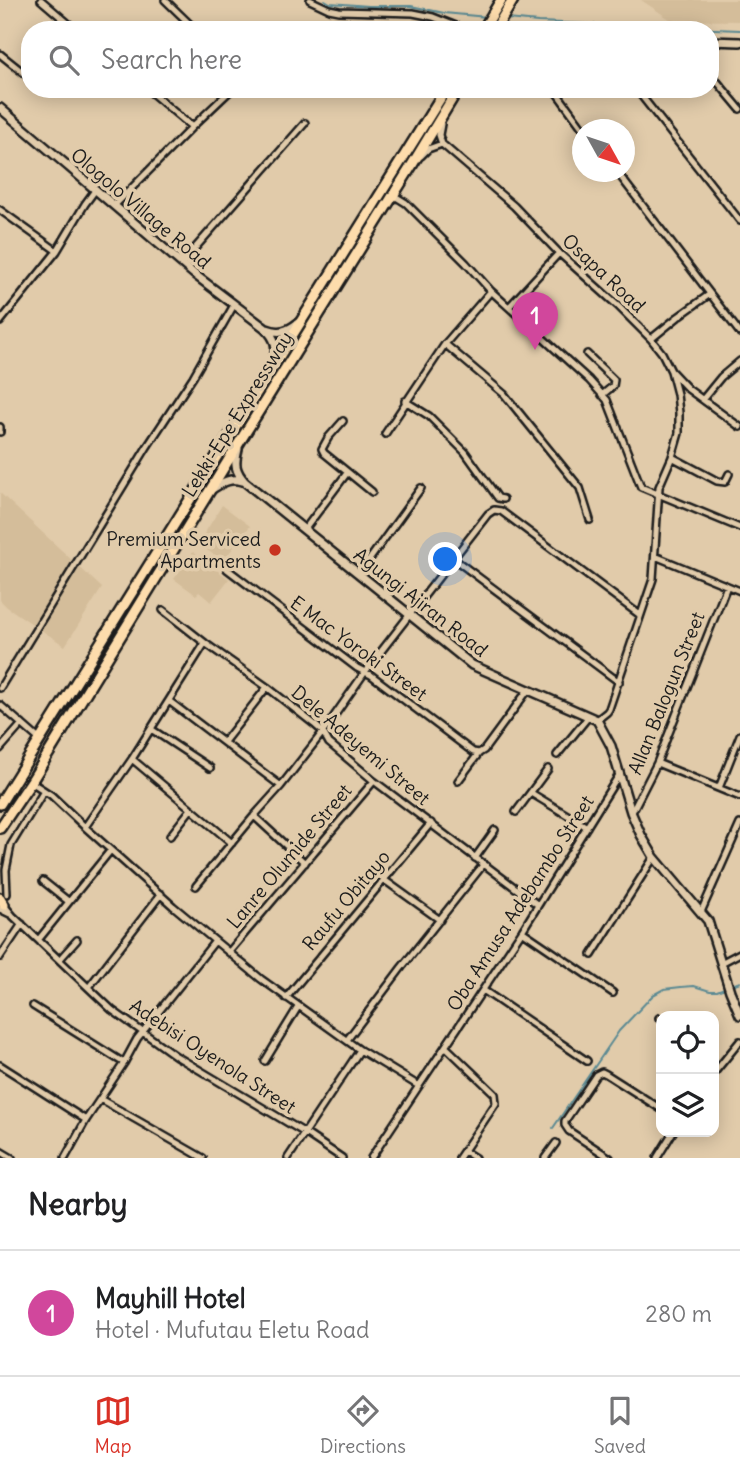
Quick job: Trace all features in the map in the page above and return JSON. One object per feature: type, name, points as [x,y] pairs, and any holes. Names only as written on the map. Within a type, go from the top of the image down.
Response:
[{"type":"highway","points":[[500,21],[513,0]]},
{"type":"highway","points":[[488,21],[499,4]]},
{"type":"highway","name":"Lekki-Epe Expressway","points":[[0,804],[440,98]]},
{"type":"highway","name":"Lekki-Epe Expressway","points":[[0,828],[31,782],[452,98]]},
{"type":"highway","points":[[0,810],[11,793],[13,782]]},
{"type":"street","points":[[41,0],[66,21]]},
{"type":"street","points":[[165,0],[187,21]]},
{"type":"street","points":[[310,0],[329,9],[418,14],[443,21]]},
{"type":"street","points":[[719,41],[740,42]]},
{"type":"street","points":[[0,54],[21,71]]},
{"type":"street","points":[[719,84],[740,109]]},
{"type":"street","points":[[158,98],[192,127]]},
{"type":"street","points":[[114,206],[223,98]]},
{"type":"street","points":[[561,98],[576,119]]},
{"type":"street","points":[[643,98],[740,221]]},
{"type":"street","name":"Ologolo Village Road","points":[[0,108],[182,264],[265,328]]},
{"type":"street","points":[[412,165],[428,149],[442,144],[439,127],[445,109]]},
{"type":"street","points":[[182,264],[305,123]]},
{"type":"street","name":"Osapa Road","points":[[442,144],[514,206],[559,253],[618,306],[651,339],[671,371],[688,388],[740,427]]},
{"type":"street","points":[[625,182],[740,333]]},
{"type":"street","points":[[0,322],[57,251],[96,189]]},
{"type":"street","points":[[393,195],[406,203],[491,292],[589,380],[602,395],[610,406],[641,487],[739,526]]},
{"type":"street","points":[[0,210],[57,251]]},
{"type":"street","points":[[509,307],[559,253]]},
{"type":"street","points":[[385,434],[444,344],[491,292]]},
{"type":"street","points":[[651,339],[710,295]]},
{"type":"street","points":[[0,688],[147,447],[193,377],[234,305]]},
{"type":"street","points":[[265,328],[276,332],[287,330],[308,312]]},
{"type":"street","points":[[265,328],[274,338],[276,349],[267,378]]},
{"type":"street","points":[[444,344],[504,394],[580,488],[590,520]]},
{"type":"street","points":[[587,354],[614,380],[613,386],[602,395]]},
{"type":"street","points":[[703,399],[721,377],[740,361]]},
{"type":"street","points":[[557,755],[593,718],[609,709],[653,579],[659,487],[672,457],[678,432],[677,394],[671,371]]},
{"type":"street","points":[[677,394],[688,388]]},
{"type":"street","points":[[405,401],[429,416],[465,452],[498,498],[503,499]]},
{"type":"street","points":[[343,421],[322,449],[372,492]]},
{"type":"street","points":[[242,438],[235,463],[238,475],[245,482]]},
{"type":"street","points":[[672,457],[717,481],[725,482],[729,474]]},
{"type":"street","points":[[305,530],[348,473]]},
{"type":"street","points":[[211,490],[230,480],[245,482]]},
{"type":"street","name":"Agungi Ajiran Road","points":[[245,482],[472,665],[593,718]]},
{"type":"street","points":[[359,574],[421,488]]},
{"type":"street","points":[[196,886],[281,786],[365,672],[488,514],[494,510],[501,511],[640,615]]},
{"type":"street","points":[[655,556],[740,591]]},
{"type":"street","points":[[454,559],[619,682]]},
{"type":"street","name":"E Mac Yoroki Street","points":[[227,569],[357,668],[476,752]]},
{"type":"street","name":"Allan Balogun Street","points":[[631,812],[657,763],[727,586]]},
{"type":"street","name":"Dele Adeyemi Street","points":[[163,610],[323,732],[329,743],[374,781],[538,905]]},
{"type":"street","points":[[85,827],[132,759],[205,643]]},
{"type":"street","points":[[224,742],[267,687]]},
{"type":"street","points":[[458,781],[476,752],[484,750],[528,690]]},
{"type":"street","points":[[169,701],[281,786]]},
{"type":"street","points":[[0,705],[40,740]]},
{"type":"street","points":[[593,718],[611,746],[631,812],[641,835],[654,857],[708,921],[728,987],[740,1015]]},
{"type":"street","points":[[0,749],[22,724]]},
{"type":"street","points":[[151,729],[210,768]]},
{"type":"street","points":[[719,788],[740,735]]},
{"type":"street","points":[[132,759],[232,843]]},
{"type":"street","points":[[657,763],[740,797]]},
{"type":"street","points":[[516,812],[548,769]]},
{"type":"street","name":"Oba Amusa Adebambo Street","points":[[371,1158],[522,930],[619,775]]},
{"type":"street","name":"Lanre Olumide Street","points":[[229,952],[374,781]]},
{"type":"street","points":[[31,782],[51,795],[215,941],[286,998],[360,1050],[419,1086]]},
{"type":"street","points":[[2,902],[11,845],[44,791]]},
{"type":"street","points":[[531,793],[587,827]]},
{"type":"street","points":[[170,836],[191,809]]},
{"type":"street","points":[[254,816],[305,863]]},
{"type":"street","name":"Raufu Obitayo","points":[[286,998],[431,823]]},
{"type":"street","points":[[701,912],[740,824]]},
{"type":"street","points":[[475,858],[495,830]]},
{"type":"street","points":[[39,939],[110,850]]},
{"type":"street","points":[[592,955],[654,857]]},
{"type":"street","points":[[347,1040],[483,864]]},
{"type":"street","points":[[383,879],[440,919]]},
{"type":"street","points":[[43,881],[68,901]]},
{"type":"street","points":[[89,987],[161,894]]},
{"type":"street","name":"Adebisi Oyenola Street","points":[[2,902],[13,916],[112,1010],[176,1056],[342,1158]]},
{"type":"street","points":[[0,957],[22,924]]},
{"type":"street","points":[[522,930],[614,993]]},
{"type":"street","points":[[60,959],[77,940]]},
{"type":"street","points":[[65,1158],[143,1032],[215,941]]},
{"type":"street","points":[[721,963],[740,953]]},
{"type":"street","points":[[483,990],[587,1061]]},
{"type":"street","points":[[33,1006],[124,1063]]},
{"type":"street","points":[[265,1061],[299,1007]]},
{"type":"street","points":[[719,1065],[740,1041]]},
{"type":"street","points":[[446,1047],[495,1094],[496,1103],[460,1158]]},
{"type":"street","points":[[288,1158],[360,1050]]},
{"type":"street","points":[[0,1065],[86,1121]]},
{"type":"street","points":[[610,1158],[569,1131],[565,1125],[565,1121],[596,1075],[602,1072],[606,1074],[656,1106]]},
{"type":"street","points":[[100,1099],[204,1158]]},
{"type":"street","points":[[657,1158],[670,1137]]},
{"type":"street","points":[[545,1158],[556,1143]]},
{"type":"street","points":[[0,1151],[12,1158]]},
{"type":"street","points":[[464,1151],[475,1158]]},
{"type":"shaded area","points":[[641,0],[740,0],[740,21],[671,20]]},
{"type":"shaded area","points":[[0,493],[102,588],[65,646],[0,600]]},
{"type":"shaded area","points":[[222,505],[250,526],[223,561],[198,544]]},
{"type":"shaded area","points":[[193,552],[229,579],[211,602],[199,592],[196,595],[174,579]]},
{"type":"waterway","points":[[325,0],[330,3],[369,6],[411,6],[444,13],[487,17]]},
{"type":"waterway","points":[[507,19],[528,21]]},
{"type":"waterway","points":[[719,29],[740,30]]},
{"type":"waterway","points":[[732,985],[740,982]]},
{"type":"waterway","points":[[553,1128],[619,1031],[653,995],[664,989],[681,987],[694,986],[710,991],[727,987]]},
{"type":"place","name":"Mayhill Hotel","points":[[535,350]]},
{"type":"place","name":"Premium Serviced Apartments","points":[[275,550]]}]
